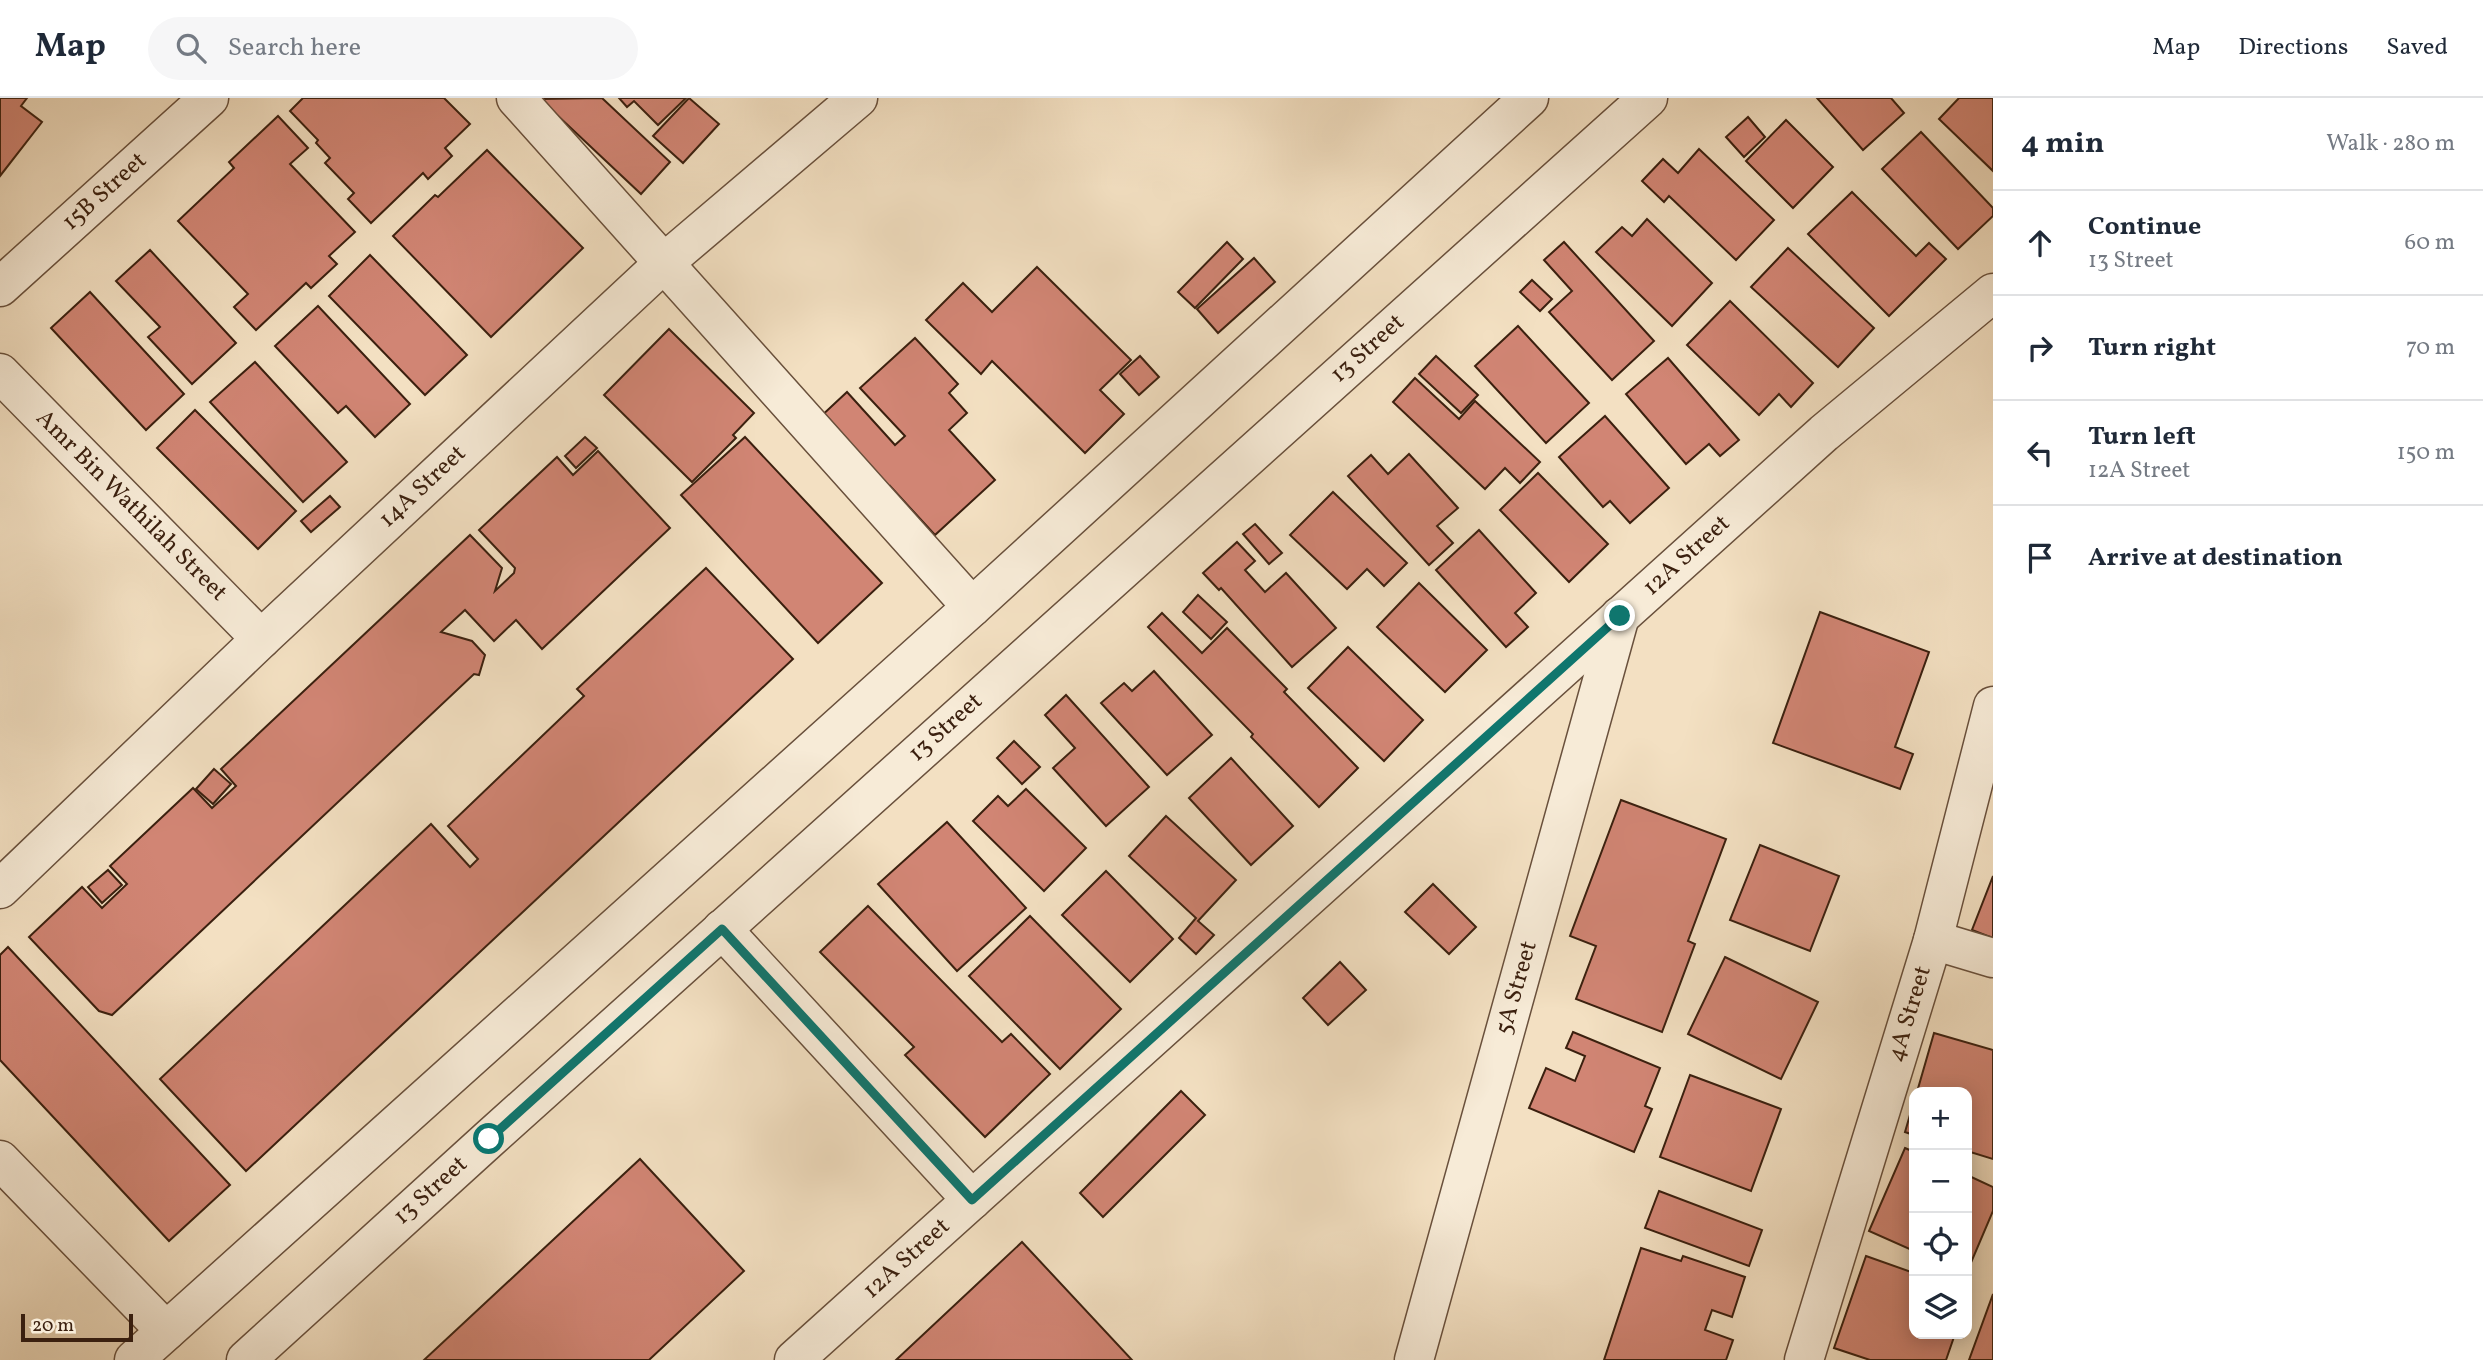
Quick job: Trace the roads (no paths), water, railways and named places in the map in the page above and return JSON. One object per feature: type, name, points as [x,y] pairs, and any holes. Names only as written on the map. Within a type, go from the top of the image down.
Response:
[{"type":"street","name":"15B Street","points":[[0,287],[209,98]]},
{"type":"street","points":[[516,98],[972,607]]},
{"type":"street","name":"14A Street","points":[[0,889],[261,639],[665,262],[858,98]]},
{"type":"street","points":[[134,1360],[972,607],[1529,98]]},
{"type":"street","name":"13 Street","points":[[246,1360],[1648,98]]},
{"type":"street","name":"12A Street","points":[[794,1360],[1824,433],[1993,293]]},
{"type":"street","name":"Amr Bin Wathilah Street","points":[[0,373],[261,639]]},
{"type":"street","name":"5A Street","points":[[1414,1360],[1620,616]]},
{"type":"street","name":"4A Street","points":[[1804,1360],[1933,940],[1993,706]]},
{"type":"street","points":[[722,929],[972,1200]]},
{"type":"street","points":[[1933,940],[1993,958]]},
{"type":"street","points":[[0,1160],[166,1332]]}]
